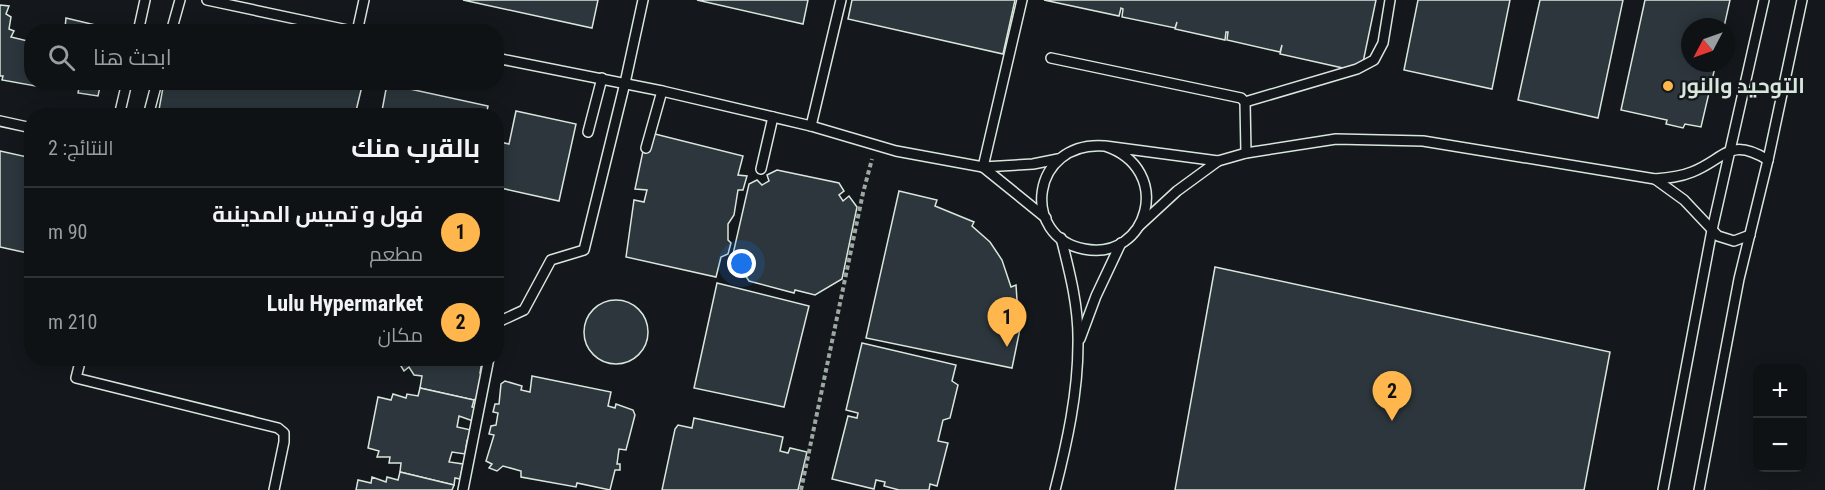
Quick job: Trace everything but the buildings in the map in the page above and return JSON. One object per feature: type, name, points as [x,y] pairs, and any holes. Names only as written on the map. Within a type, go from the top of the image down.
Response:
[{"type":"lane","points":[[140,24],[145,0]]},
{"type":"lane","points":[[173,24],[180,0]]},
{"type":"lane","points":[[207,0],[311,24]]},
{"type":"lane","points":[[359,24],[364,0]]},
{"type":"lane","points":[[504,319],[525,310],[551,260],[584,250],[643,0]]},
{"type":"lane","points":[[811,126],[841,0]]},
{"type":"lane","points":[[983,167],[1022,0]]},
{"type":"lane","points":[[1245,102],[1357,69],[1374,60],[1383,43],[1390,0]]},
{"type":"lane","points":[[1663,490],[1712,230],[1764,0]]},
{"type":"lane","points":[[1699,490],[1739,279],[1768,160],[1802,0]]},
{"type":"lane","points":[[1052,58],[1236,96],[1245,102]]},
{"type":"lane","points":[[504,60],[625,82],[811,126],[896,151],[983,167],[1033,164],[1058,159]]},
{"type":"lane","points":[[588,132],[602,78]]},
{"type":"lane","points":[[121,108],[125,90]]},
{"type":"lane","points":[[150,108],[155,90]]},
{"type":"lane","points":[[646,148],[662,91]]},
{"type":"lane","points":[[1245,102],[1246,153]]},
{"type":"lane","points":[[760,169],[773,117]]},
{"type":"lane","points":[[0,121],[24,126]]},
{"type":"lane","points":[[1078,344],[1096,297],[1121,243],[1177,191],[1218,161],[1246,153],[1336,140],[1423,141],[1655,178],[1680,176],[1693,172],[1731,150],[1751,151],[1768,160]]},
{"type":"lane","points":[[1046,218],[1041,194],[1044,181],[1058,159],[1079,147],[1105,146],[1218,161]]},
{"type":"lane","points":[[1105,146],[1127,157],[1143,177],[1147,189],[1147,202],[1145,214],[1139,226]]},
{"type":"lane","points":[[983,167],[1046,218],[1061,238],[1072,246],[1097,250],[1121,243]]},
{"type":"lane","points":[[1655,178],[1684,200],[1712,230],[1726,240],[1743,239],[1750,236]]},
{"type":"lane","points":[[1055,490],[1066,445],[1078,344],[1074,290],[1061,238]]},
{"type":"lane","points":[[79,366],[76,378],[278,428],[284,433],[284,442],[274,490]]},
{"type":"lane","points":[[463,490],[487,366]]},
{"type":"path","points":[[801,490],[863,193],[876,145]]},
{"type":"place","name":"التوحيد والنور","points":[[1668,86]]},
{"type":"place","name":"فول و تميس المدينىة","points":[[1007,347]]},
{"type":"place","name":"Lulu Hypermarket","points":[[1392,421]]}]
